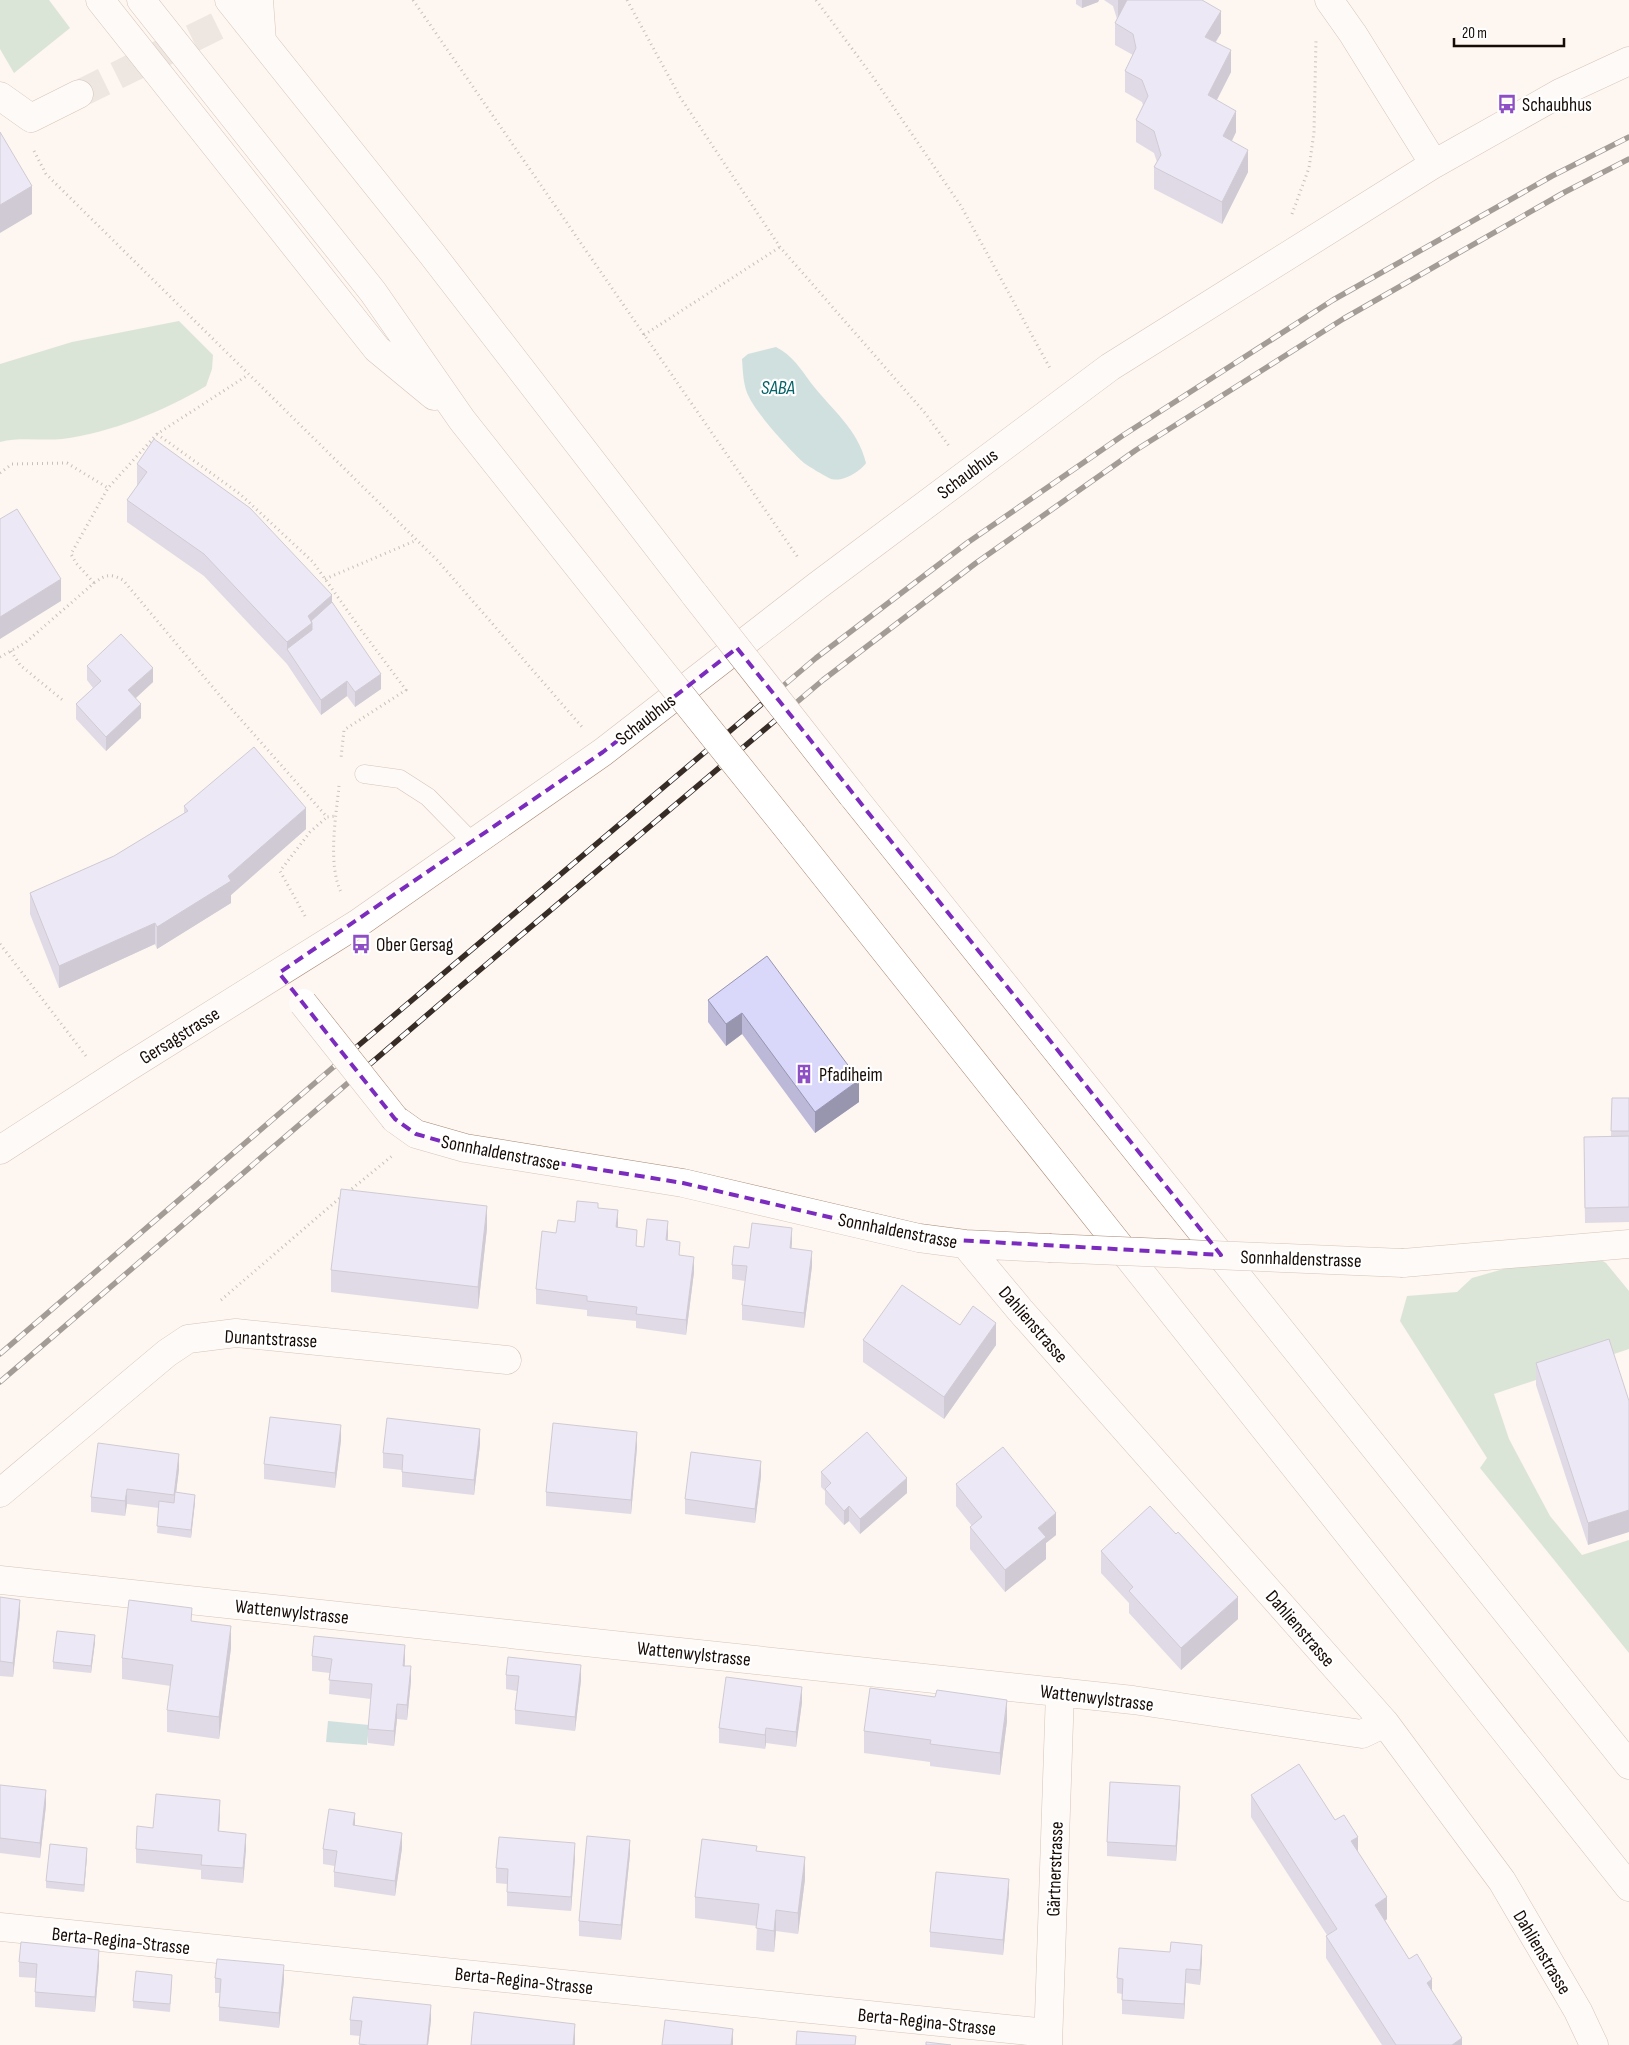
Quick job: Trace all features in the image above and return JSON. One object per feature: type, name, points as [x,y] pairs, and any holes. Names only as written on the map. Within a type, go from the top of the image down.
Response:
[{"type":"main road","points":[[100,0],[378,349],[462,420]]},
{"type":"main road","points":[[141,0],[373,292],[462,420],[1629,1888]]},
{"type":"main road","points":[[229,0],[432,254],[852,795],[1629,1765]]},
{"type":"main road","points":[[259,0],[262,41]]},
{"type":"main road","points":[[1331,1],[1434,164]]},
{"type":"main road","name":"Schaubhus","points":[[360,922],[603,752],[817,586],[1110,367],[1434,164],[1560,93],[1629,61]]},
{"type":"main road","points":[[0,96],[31,118],[79,94]]},
{"type":"main road","name":"Gersagstrasse","points":[[0,1150],[360,922]]},
{"type":"main road","name":"Sonnhaldenstrasse","points":[[279,973],[394,1119],[416,1134],[465,1148],[683,1183],[919,1238],[965,1244],[1403,1262],[1629,1244]]},
{"type":"main road","name":"Dahlienstrasse","points":[[965,1244],[1020,1310],[1385,1723],[1502,1882],[1578,2011],[1594,2045]]},
{"type":"main road","name":"Dunantstrasse","points":[[0,1494],[167,1354],[188,1339],[236,1333],[507,1360]]},
{"type":"main road","name":"Wattenwylstrasse","points":[[0,1580],[1133,1700],[1362,1734],[1385,1723]]},
{"type":"main road","name":"Gärtnerstrasse","points":[[1048,2039],[1060,1692]]},
{"type":"main road","name":"Berta-Regina-Strasse","points":[[0,1927],[1048,2039]]},
{"type":"lane","points":[[364,774],[400,780],[428,797],[472,843]]},
{"type":"path","points":[[413,0],[817,586]]},
{"type":"path","points":[[627,0],[680,98],[780,247],[925,413],[950,448]]},
{"type":"path","points":[[816,0],[873,77],[962,206],[1054,375]]},
{"type":"path","points":[[1290,219],[1309,168],[1314,132],[1316,36]]},
{"type":"path","points":[[31,118],[32,147],[46,174],[438,561],[603,752]]},
{"type":"path","points":[[644,335],[780,247]]},
{"type":"path","points":[[94,583],[76,563],[71,554],[108,488],[157,434],[248,374]]},
{"type":"path","points":[[157,434],[240,494],[313,562],[406,690],[344,730],[340,766]]},
{"type":"path","points":[[0,472],[12,464],[67,463],[108,488]]},
{"type":"path","points":[[325,579],[417,540]]},
{"type":"path","points":[[0,658],[25,643],[94,583],[106,575],[113,575],[123,580],[221,697],[327,816]]},
{"type":"path","points":[[11,651],[20,665],[65,702]]},
{"type":"path","points":[[339,783],[334,844],[337,884],[344,898]]},
{"type":"path","points":[[307,920],[280,872],[310,832],[327,816],[336,816]]},
{"type":"path","points":[[0,944],[105,1082]]},
{"type":"path","points":[[215,1305],[374,1171]]},
{"type":"highlighted area","points":[[737,648],[1221,1255],[919,1238],[683,1183],[465,1148],[416,1134],[395,1119],[279,973],[603,752]]},
{"type":"green space","points":[[0,0],[49,0],[70,28],[14,73],[0,49]]},
{"type":"green space","points":[[179,321],[213,355],[212,369],[206,386],[155,412],[99,432],[62,439],[0,442],[0,364],[72,342]]},
{"type":"green space","points":[[1593,1255],[1606,1263],[1629,1291],[1629,1349],[1494,1394],[1509,1439],[1550,1516],[1582,1555],[1629,1540],[1629,1653],[1480,1468],[1487,1458],[1400,1321],[1407,1296],[1457,1292],[1472,1278],[1528,1262]]},
{"type":"water","name":"SABA","points":[[776,347],[796,363],[857,440],[866,463],[855,473],[844,478],[834,479],[827,477],[803,462],[766,422],[753,404],[746,388],[742,359],[748,354]]},
{"type":"water","points":[[328,1721],[369,1725],[367,1745],[326,1742]]},
{"type":"building","points":[[1127,0],[1202,0],[1221,11],[1205,37],[1231,50],[1208,95],[1236,111],[1223,136],[1248,150],[1222,202],[1154,167],[1161,155],[1154,131],[1136,120],[1148,96],[1142,80],[1125,71],[1136,48],[1133,34],[1115,23]]},
{"type":"building","points":[[0,132],[32,186],[0,205]]},
{"type":"building","points":[[154,439],[250,508],[332,595],[308,616],[312,623],[287,642],[204,554],[127,500],[147,472],[137,464]]},
{"type":"building","points":[[17,509],[61,579],[0,617],[0,519]]},
{"type":"building","points":[[332,602],[381,674],[355,692],[347,681],[321,700],[287,649],[312,630],[311,621]]},
{"type":"building","points":[[121,634],[153,668],[128,690],[141,704],[106,737],[76,704],[101,681],[87,666]]},
{"type":"building","points":[[254,747],[306,808],[228,876],[231,881],[157,927],[155,923],[59,966],[30,893],[114,856],[188,811],[184,806]]},
{"type":"building","name":"Pfadiheim","points":[[767,956],[859,1080],[815,1112],[742,1013],[726,1024],[708,1000]]},
{"type":"building","points":[[1612,1098],[1629,1098],[1629,1131],[1611,1131]]},
{"type":"building","points":[[1629,1136],[1629,1207],[1585,1208],[1584,1137]]},
{"type":"building","points":[[341,1189],[487,1206],[478,1287],[331,1270]]},
{"type":"building","points":[[577,1201],[598,1203],[598,1208],[618,1210],[616,1227],[637,1230],[636,1246],[644,1247],[647,1219],[668,1221],[666,1240],[680,1242],[679,1255],[694,1257],[686,1320],[636,1314],[637,1307],[587,1301],[587,1296],[536,1289],[542,1231],[556,1233],[558,1220],[575,1222]]},
{"type":"building","points":[[752,1223],[792,1228],[790,1248],[812,1251],[804,1313],[742,1305],[747,1266],[732,1265],[734,1246],[749,1248]]},
{"type":"building","points":[[902,1285],[960,1325],[973,1306],[996,1323],[944,1397],[863,1340]]},
{"type":"building","points":[[1609,1339],[1629,1401],[1629,1510],[1588,1523],[1536,1363]]},
{"type":"building","points":[[270,1417],[341,1425],[335,1473],[264,1464]]},
{"type":"building","points":[[387,1418],[480,1429],[474,1480],[402,1472],[403,1455],[383,1453]]},
{"type":"building","points":[[553,1423],[637,1432],[631,1500],[546,1492]]},
{"type":"building","points":[[867,1432],[907,1478],[860,1519],[849,1506],[844,1511],[825,1489],[831,1483],[821,1472]]},
{"type":"building","points":[[98,1443],[179,1454],[174,1495],[127,1489],[125,1501],[91,1497]]},
{"type":"building","points":[[1003,1447],[1056,1513],[1038,1528],[1046,1537],[1005,1570],[970,1527],[982,1517],[956,1484]]},
{"type":"building","points":[[691,1452],[761,1461],[755,1509],[685,1499]]},
{"type":"building","points":[[175,1492],[195,1495],[191,1530],[157,1526],[159,1501],[174,1503]]},
{"type":"building","points":[[1150,1506],[1176,1534],[1178,1532],[1238,1597],[1181,1648],[1129,1591],[1133,1587],[1101,1551]]},
{"type":"building","points":[[0,1597],[20,1600],[13,1663],[0,1661]]},
{"type":"building","points":[[129,1600],[192,1608],[191,1621],[231,1626],[219,1717],[167,1710],[173,1665],[122,1658]]},
{"type":"building","points":[[57,1631],[95,1635],[91,1666],[53,1662]]},
{"type":"building","points":[[314,1636],[405,1645],[403,1666],[411,1666],[407,1705],[397,1704],[394,1731],[368,1729],[372,1684],[329,1680],[332,1659],[312,1656]]},
{"type":"building","points":[[508,1657],[581,1665],[575,1717],[515,1710],[519,1676],[506,1675]]},
{"type":"building","points":[[726,1677],[802,1687],[796,1732],[766,1728],[765,1735],[719,1728]]},
{"type":"building","points":[[870,1688],[935,1697],[937,1690],[1007,1700],[1000,1753],[930,1744],[931,1740],[864,1731]]},
{"type":"building","points":[[1299,1764],[1335,1820],[1344,1815],[1358,1837],[1351,1841],[1387,1897],[1375,1905],[1409,1959],[1417,1954],[1432,1979],[1427,1983],[1462,2038],[1452,2045],[1396,2045],[1326,1936],[1337,1929],[1251,1795]]},
{"type":"building","points":[[1110,1782],[1180,1786],[1176,1846],[1107,1842]]},
{"type":"building","points":[[0,1785],[46,1790],[40,1843],[0,1838]]},
{"type":"building","points":[[156,1794],[220,1800],[218,1831],[246,1834],[243,1868],[201,1865],[202,1855],[136,1849],[137,1826],[153,1828]]},
{"type":"building","points":[[329,1809],[355,1813],[353,1825],[402,1833],[395,1881],[334,1872],[337,1851],[323,1849]]},
{"type":"building","points":[[587,1836],[630,1840],[621,1925],[579,1921]]},
{"type":"building","points":[[499,1837],[575,1843],[571,1897],[507,1892],[508,1869],[496,1868]]},
{"type":"building","points":[[702,1839],[757,1846],[756,1851],[805,1857],[798,1913],[776,1910],[774,1931],[756,1928],[759,1904],[695,1897]]},
{"type":"building","points":[[50,1844],[87,1848],[84,1885],[46,1881]]},
{"type":"building","points":[[936,1872],[1009,1879],[1003,1940],[930,1932]]},
{"type":"building","points":[[21,1942],[99,1950],[95,1997],[35,1992],[37,1964],[19,1962]]},
{"type":"building","points":[[1171,1942],[1202,1945],[1200,1970],[1186,1969],[1184,2004],[1122,2000],[1123,1979],[1117,1978],[1119,1948],[1170,1952]]},
{"type":"building","points":[[217,1959],[284,1965],[279,2013],[219,2007],[221,1979],[215,1978]]},
{"type":"building","points":[[136,1971],[172,1975],[170,2004],[133,2001]]},
{"type":"building","points":[[353,1997],[431,2005],[427,2045],[359,2044],[362,2021],[350,2020]]},
{"type":"building","points":[[474,2012],[575,2024],[573,2045],[471,2045]]},
{"type":"building","points":[[665,2020],[733,2029],[731,2045],[662,2045]]},
{"type":"building","points":[[797,2031],[856,2036],[855,2045],[796,2045]]},
{"type":"building","points":[[926,2042],[951,2045],[926,2045]]},
{"type":"tunnel","points":[[79,94],[262,4]]},
{"type":"railway","points":[[0,1354],[359,1045],[816,658],[967,543],[1122,436],[1333,300],[1552,176],[1629,137]]},
{"type":"railway","points":[[0,1382],[455,991],[823,680],[976,563],[1136,450],[1343,319],[1565,192],[1629,159]]},
{"type":"place","name":"Schaubhus","points":[[1507,104]]},
{"type":"place","name":"Ober Gersag","points":[[361,944]]},
{"type":"place","name":"Pfadiheim","points":[[804,1074]]}]
